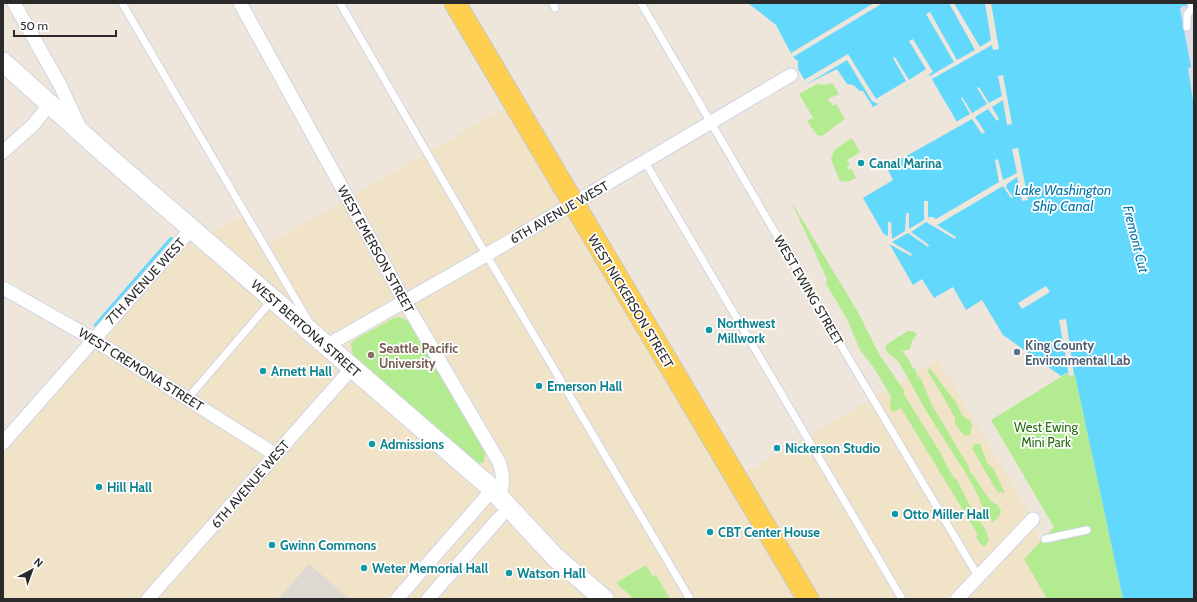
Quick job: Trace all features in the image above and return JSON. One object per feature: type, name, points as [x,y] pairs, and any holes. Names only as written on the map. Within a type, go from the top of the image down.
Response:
[{"type":"main road","name":"WEST NICKERSON STREET","points":[[455,3],[808,599]]},
{"type":"street","points":[[14,3],[60,85],[84,135]]},
{"type":"street","name":"WEST EMERSON STREET","points":[[240,3],[404,300],[500,462],[503,473],[503,483],[497,493]]},
{"type":"street","name":"WEST BERTONA STREET","points":[[3,62],[84,135],[497,493],[555,557],[604,599]]},
{"type":"street","name":"6TH AVENUE WEST","points":[[323,343],[486,255],[791,75]]},
{"type":"street","points":[[3,152],[33,125],[50,104]]},
{"type":"street","name":"7TH AVENUE WEST","points":[[3,443],[192,228]]},
{"type":"street","name":"WEST CREMONA STREET","points":[[3,288],[93,339],[276,455]]},
{"type":"street","name":"6TH AVENUE WEST","points":[[148,599],[352,368]]},
{"type":"street","points":[[397,599],[497,493]]},
{"type":"street","points":[[428,599],[500,517]]},
{"type":"street","points":[[957,599],[1033,519]]},
{"type":"lane","points":[[122,3],[323,343]]},
{"type":"lane","points":[[340,3],[486,255],[690,599]]},
{"type":"lane","name":"WEST EWING STREET","points":[[641,3],[978,576]]},
{"type":"lane","points":[[1187,27],[1187,15],[1192,8],[1192,3]]},
{"type":"lane","points":[[645,162],[902,599]]},
{"type":"lane","points":[[188,398],[273,299]]},
{"type":"lane","points":[[1046,539],[1087,530]]},
{"type":"shaded area","points":[[1186,3],[1194,3],[1194,107],[1188,68],[1191,67],[1180,9],[1182,6],[1186,6]]},
{"type":"shaded area","name":"Seattle Pacific University","points":[[514,103],[736,478],[938,360],[1033,519],[1058,599],[3,599],[3,443],[192,228],[203,238],[246,213],[265,246]]},
{"type":"shaded area","points":[[309,564],[316,570],[349,599],[278,599]]},
{"type":"green space","points":[[832,83],[839,94],[828,99],[833,106],[836,104],[845,119],[822,136],[817,135],[807,121],[813,118],[799,94],[817,84],[824,85]]},
{"type":"green space","points":[[852,138],[860,152],[847,160],[850,165],[847,167],[849,170],[852,169],[856,178],[847,182],[840,181],[831,160],[834,150]]},
{"type":"green space","points":[[791,201],[859,314],[879,354],[904,390],[904,394],[938,449],[952,475],[957,480],[968,502],[986,531],[989,540],[985,546],[982,546],[976,537],[978,535],[901,408],[893,412],[890,409],[891,397],[874,368],[860,350],[847,319],[826,284],[827,279]]},
{"type":"green space","points":[[399,317],[408,321],[481,443],[485,451],[484,462],[479,464],[473,461],[353,357],[351,344],[354,340],[394,318]]},
{"type":"green space","points":[[908,331],[913,331],[917,334],[912,341],[910,349],[902,351],[912,367],[916,370],[932,405],[969,467],[970,472],[990,499],[998,505],[1001,511],[998,518],[993,522],[987,517],[967,475],[928,414],[898,361],[888,353],[885,347],[890,342]]},
{"type":"green space","points":[[929,367],[957,404],[962,415],[969,420],[972,425],[970,435],[965,436],[955,424],[955,418],[928,372]]},
{"type":"green space","name":"West Ewing Mini Park","points":[[1069,372],[1069,376],[1075,375],[1123,599],[1047,599],[1024,559],[1054,527],[991,420]]},
{"type":"green space","points":[[974,444],[980,444],[987,463],[993,468],[1005,493],[998,492],[995,488],[972,448]]},
{"type":"green space","points":[[646,565],[653,577],[656,575],[670,599],[634,599],[616,583]]},
{"type":"water","name":"Lake Washington Ship Canal","points":[[748,3],[1186,3],[1187,6],[1182,6],[1180,9],[1191,67],[1188,68],[1194,107],[1194,599],[1123,599],[1075,375],[1069,376],[1068,372],[1061,376],[1003,335],[982,300],[966,310],[953,287],[934,298],[922,279],[913,285],[863,198],[893,180],[884,162],[957,122],[929,74],[873,107],[863,91],[860,91],[853,85],[847,84],[837,69],[807,84],[798,69],[798,61],[793,57],[776,25]]},
{"type":"pier","points":[[874,3],[883,3],[793,57],[791,53]]},
{"type":"pier","points":[[949,3],[954,3],[980,47],[991,40],[985,3],[991,3],[999,49],[993,50],[992,45],[932,79],[930,76],[954,62],[926,14],[930,12],[957,60],[975,50]]},
{"type":"pier","points":[[913,39],[933,72],[878,104],[872,101],[847,60],[807,84],[804,80],[848,54],[876,99],[906,81],[893,58],[895,57],[909,80],[926,69],[909,41]]},
{"type":"pier","points":[[1003,75],[1012,124],[1007,125],[1003,100],[992,107],[999,119],[997,121],[988,109],[975,117],[985,132],[982,134],[972,119],[887,167],[884,162],[970,114],[961,98],[962,97],[972,113],[987,104],[977,88],[979,87],[989,103],[1002,96],[998,76]]},
{"type":"pier","points":[[1018,148],[1028,200],[1022,201],[1017,177],[1007,184],[1006,187],[1013,197],[1011,198],[1003,186],[937,225],[956,237],[955,239],[926,222],[911,232],[929,245],[928,247],[908,233],[892,242],[912,254],[911,256],[889,244],[883,234],[888,236],[888,222],[891,222],[892,239],[905,231],[906,213],[909,213],[909,229],[924,220],[924,201],[928,201],[928,217],[933,217],[936,219],[999,182],[995,160],[998,159],[1003,180],[1017,173],[1012,149]]},
{"type":"pier","points":[[1046,286],[1050,292],[1022,309],[1018,303]]},
{"type":"pier","points":[[1066,319],[1074,375],[1069,376],[1059,320]]},
{"type":"waterway","points":[[96,325],[171,239]]},
{"type":"place","name":"Canal Marina","points":[[861,163]]},
{"type":"place","name":"Northwest Millwork","points":[[709,330]]},
{"type":"place","name":"King County Environmental Lab","points":[[1017,352]]},
{"type":"place","name":"Seattle Pacific University","points":[[371,355]]},
{"type":"place","name":"Arnett Hall","points":[[263,371]]},
{"type":"place","name":"Emerson Hall","points":[[539,386]]},
{"type":"place","name":"Admissions","points":[[372,444]]},
{"type":"place","name":"Nickerson Studio","points":[[777,448]]},
{"type":"place","name":"Hill Hall","points":[[99,487]]},
{"type":"place","name":"Otto Miller Hall","points":[[895,514]]},
{"type":"place","name":"CBT Center House","points":[[710,532]]},
{"type":"place","name":"Gwinn Commons","points":[[272,545]]},
{"type":"place","name":"Weter Memorial Hall","points":[[364,568]]},
{"type":"place","name":"Watson Hall","points":[[509,573]]},
{"type":"water label","name":"Fremont Cut","points":[[1136,239]]}]
